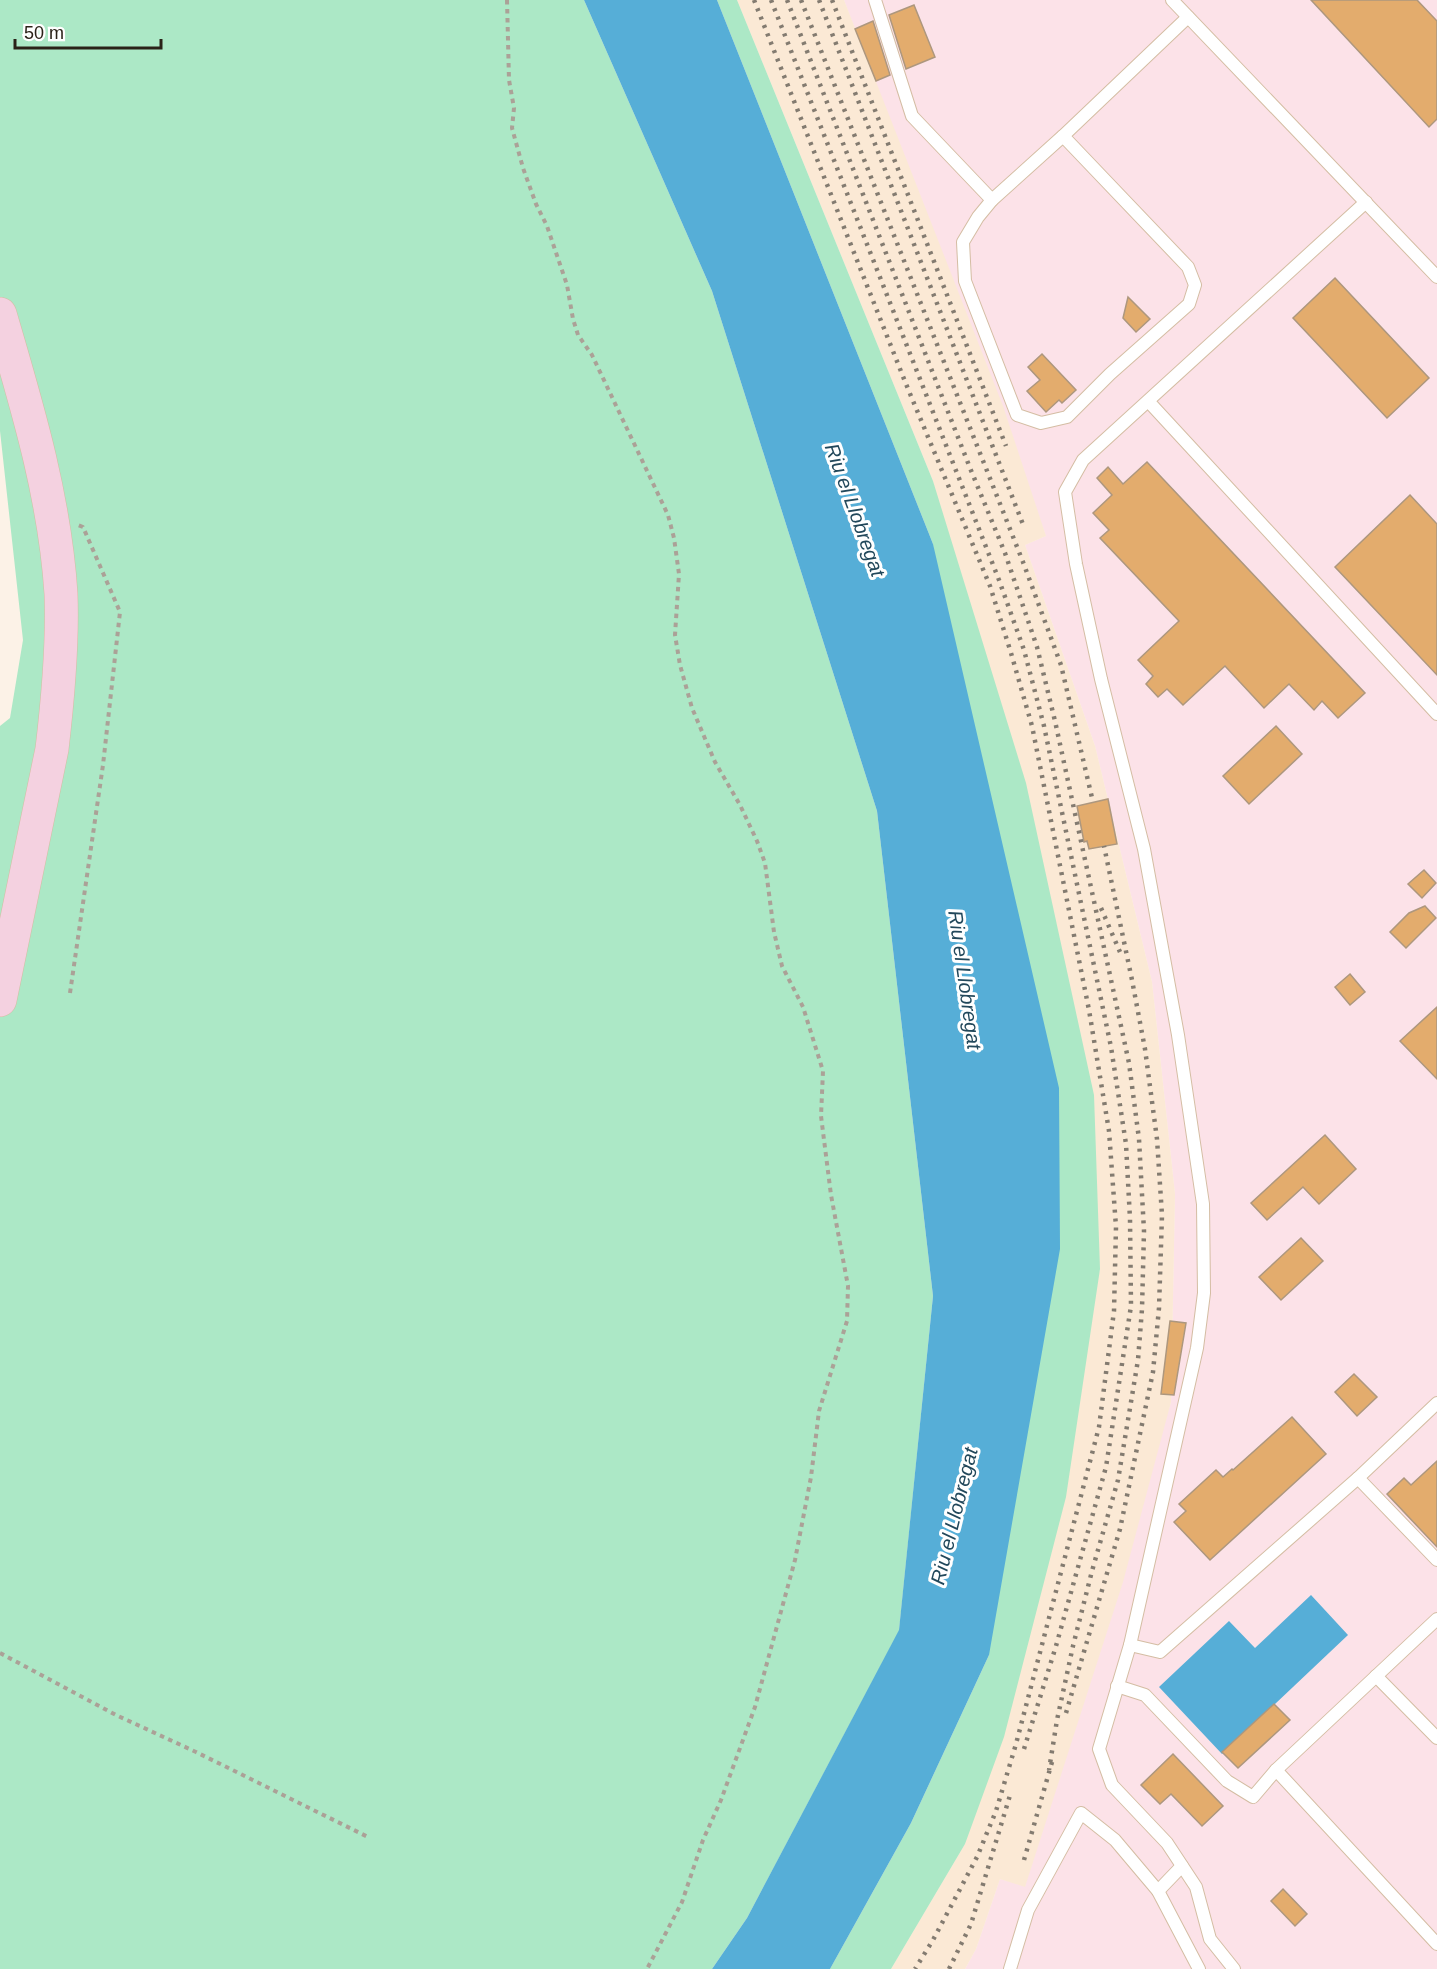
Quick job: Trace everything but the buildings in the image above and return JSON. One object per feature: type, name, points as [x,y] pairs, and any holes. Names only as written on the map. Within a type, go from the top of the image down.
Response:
[{"type":"main road","points":[[0,314],[37,444],[51,510],[61,594],[57,709],[45,787],[0,1000]]},
{"type":"lane","points":[[875,0],[912,116],[992,200]]},
{"type":"lane","points":[[1172,0],[1437,277]]},
{"type":"lane","points":[[1063,136],[1188,267],[1195,285],[1188,304],[1110,374],[1067,417],[1041,423],[1017,414],[965,281],[963,242],[978,217],[992,200],[1188,17]]},
{"type":"lane","points":[[1234,1969],[1210,1939],[1196,1887],[1167,1842],[1112,1785],[1099,1749],[1130,1645],[1197,1348],[1204,1293],[1203,1204],[1178,1035],[1144,849],[1101,679],[1078,576],[1065,492],[1083,460],[1366,202]]},
{"type":"lane","points":[[1149,402],[1437,714]]},
{"type":"lane","points":[[1130,1645],[1160,1653],[1358,1478],[1437,1403]]},
{"type":"lane","points":[[1358,1478],[1437,1560]]},
{"type":"lane","points":[[1117,1686],[1145,1695],[1227,1781],[1253,1797],[1276,1770],[1437,1619]]},
{"type":"lane","points":[[1376,1676],[1437,1738]]},
{"type":"lane","points":[[1276,1770],[1437,1944]]},
{"type":"lane","points":[[1010,1969],[1028,1910],[1081,1813],[1115,1840],[1158,1891],[1198,1969]]},
{"type":"lane","points":[[1158,1891],[1182,1866]]},
{"type":"path","points":[[507,0],[509,80],[514,108],[512,128],[522,168],[567,285],[578,335],[592,355],[668,515],[679,574],[675,634],[680,665],[692,708],[715,762],[740,805],[765,863],[774,932],[783,966],[803,1007],[822,1071],[821,1116],[831,1195],[848,1286],[847,1321],[819,1411],[811,1477],[795,1560],[755,1707],[721,1800],[703,1840],[682,1902],[647,1969]]},
{"type":"path","points":[[51,510],[82,527],[120,612],[100,788],[70,993]]},
{"type":"path","points":[[0,1653],[116,1715],[368,1837]]},
{"type":"shaded area","points":[[737,0],[844,0],[1003,406],[1046,536],[1025,545],[1095,746],[1152,982],[1175,1194],[1171,1402],[1123,1582],[1025,1887],[1000,1879],[976,1949],[965,1969],[891,1969],[965,1844],[1100,1269],[933,481]]},
{"type":"shaded area","points":[[844,0],[1437,0],[1437,1969],[965,1969],[976,1949],[1000,1879],[1025,1886],[1171,1402],[1175,1194],[1152,982],[1095,746],[1025,545],[1046,536]]},
{"type":"green space","points":[[0,0],[584,0],[712,291],[877,811],[933,1296],[899,1631],[747,1918],[712,1969],[0,1969],[0,726],[10,718],[23,640],[0,431]]},
{"type":"green space","points":[[717,0],[737,0],[933,481],[1026,783],[1094,1095],[1100,1269],[1066,1497],[1004,1737],[965,1844],[891,1969],[830,1969],[911,1823],[989,1655],[933,544]]},
{"type":"water","name":"Riu el Llobregat","points":[[584,0],[717,0],[933,544],[1059,1088],[1060,1249],[989,1655],[911,1823],[830,1969],[712,1969],[747,1918],[899,1630],[933,1296],[877,811],[712,291]]},
{"type":"water","points":[[1311,1595],[1348,1635],[1222,1754],[1159,1687],[1229,1621],[1255,1648]]},
{"type":"railway","points":[[754,0],[906,384],[990,586],[1032,726],[1089,1010],[1109,1131],[1116,1227],[1114,1311],[1099,1427],[1016,1744],[996,1811],[977,1857],[915,1969]]},
{"type":"railway","points":[[771,0],[999,580],[1024,650],[1044,726],[1111,1047],[1126,1144],[1131,1306],[1106,1467],[1056,1646],[1024,1749]]},
{"type":"railway","points":[[787,0],[1005,553],[1037,647],[1129,1063],[1139,1139],[1144,1231],[1138,1360],[1118,1480],[1073,1646],[1049,1770]]},
{"type":"railway","points":[[801,0],[1023,562],[1061,665],[1093,802]]},
{"type":"railway","points":[[819,0],[1024,527]]},
{"type":"railway","points":[[832,0],[1006,446]]},
{"type":"railway","points":[[1066,1713],[1120,1529],[1153,1372],[1159,1308],[1162,1215],[1157,1139],[1145,1049],[1104,846]]},
{"type":"railway","points":[[1101,908],[1120,952]]},
{"type":"railway","points":[[1024,1860],[1052,1762]]},
{"type":"railway","points":[[949,1969],[971,1924],[1011,1792]]}]
